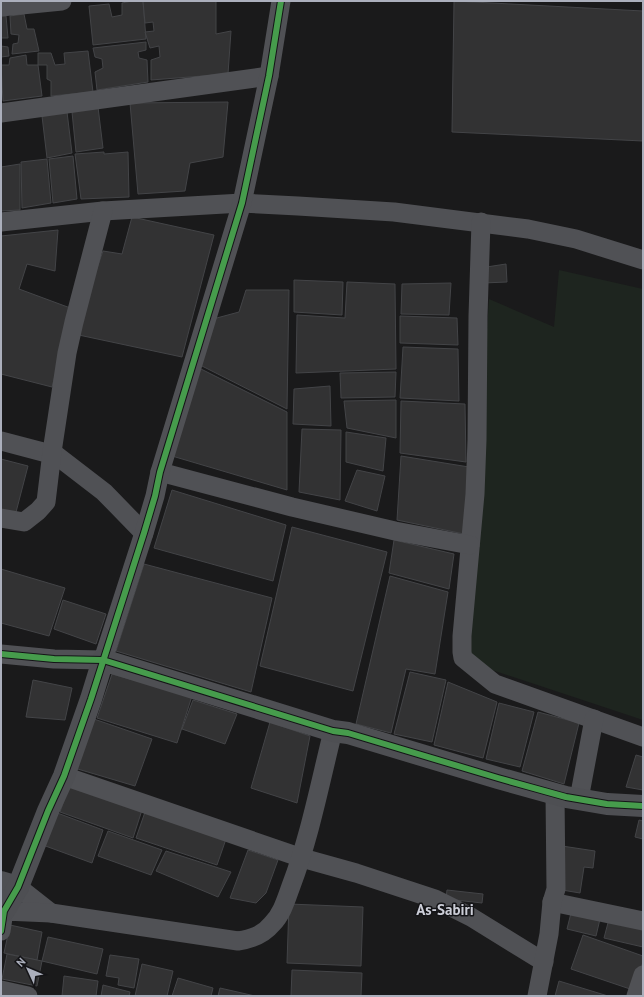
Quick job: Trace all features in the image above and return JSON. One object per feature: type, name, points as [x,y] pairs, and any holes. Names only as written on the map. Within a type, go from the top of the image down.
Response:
[{"type":"street","points":[[1,7],[62,1]]},
{"type":"street","points":[[281,1],[269,76],[242,203],[160,472],[155,496],[144,533],[91,699],[64,776],[48,811],[10,884],[2,917],[51,913],[238,941],[251,939],[262,934],[281,913],[302,858],[333,731]]},
{"type":"street","points":[[1,113],[269,76]]},
{"type":"street","points":[[1,222],[103,211],[242,203],[394,212],[481,222],[528,229],[576,239],[643,260]]},
{"type":"street","points":[[1,518],[24,522],[38,512],[46,502],[67,353],[103,211]]},
{"type":"street","points":[[481,222],[478,316],[478,424],[475,494],[462,636],[463,658],[495,684],[643,737]]},
{"type":"street","points":[[1,441],[43,452],[52,452],[104,492],[144,533]]},
{"type":"street","points":[[160,472],[292,507],[395,531],[470,545]]},
{"type":"street","points":[[1,654],[54,659],[103,660],[333,731],[348,734],[555,794],[607,804],[643,806]]},
{"type":"street","points":[[579,799],[594,719]]},
{"type":"street","points":[[64,776],[302,858],[356,873],[435,899],[471,917],[544,962]]},
{"type":"street","points":[[537,996],[549,934],[552,902],[556,889],[555,794]]},
{"type":"street","points":[[10,884],[51,913]]},
{"type":"street","points":[[552,902],[643,921]]},
{"type":"street","points":[[636,996],[643,975]]},
{"type":"street","points":[[1,990],[28,996]]},
{"type":"shaded area","points":[[559,270],[643,289],[643,720],[465,661],[489,299],[554,327]]},
{"type":"building","points":[[143,1],[146,39],[93,45],[89,6],[109,4],[112,17],[122,15],[122,3]]},
{"type":"building","points":[[143,1],[216,1],[216,34],[231,31],[228,74],[151,80],[151,60],[160,57],[159,46],[150,48],[145,32],[154,31],[153,22],[145,23]]},
{"type":"building","points":[[454,1],[643,11],[643,141],[452,132]]},
{"type":"building","points":[[24,14],[27,29],[34,29],[39,51],[12,54],[13,44],[18,43],[19,35],[11,34],[10,16]]},
{"type":"building","points":[[1,16],[6,16],[8,38],[1,38]]},
{"type":"building","points":[[146,42],[146,50],[138,52],[139,58],[147,60],[148,82],[97,90],[95,72],[103,68],[102,59],[95,57],[93,48]]},
{"type":"building","points":[[1,46],[8,47],[9,56],[1,57]]},
{"type":"building","points":[[88,51],[93,92],[51,96],[51,81],[47,79],[47,65],[38,65],[38,53],[51,53],[55,65],[65,64],[64,53]]},
{"type":"building","points":[[26,55],[27,65],[38,65],[42,96],[3,101],[1,65],[9,65],[10,58]]},
{"type":"building","points":[[228,102],[223,157],[190,163],[185,191],[138,194],[130,103]]},
{"type":"building","points":[[98,107],[103,148],[76,152],[72,112]]},
{"type":"building","points":[[67,112],[72,153],[47,158],[42,116]]},
{"type":"building","points":[[104,152],[104,154],[128,152],[129,197],[81,199],[75,154]]},
{"type":"building","points":[[73,156],[77,199],[53,203],[49,159]]},
{"type":"building","points":[[47,159],[51,203],[22,208],[21,162]]},
{"type":"building","points":[[20,164],[20,210],[1,211],[1,167]]},
{"type":"building","points":[[132,217],[214,235],[182,357],[74,334],[103,251],[122,254]]},
{"type":"building","points":[[58,230],[55,271],[27,264],[19,289],[73,309],[52,387],[1,374],[1,236]]},
{"type":"building","points":[[506,264],[507,282],[483,283],[480,268]]},
{"type":"building","points":[[294,280],[343,282],[342,315],[294,312]]},
{"type":"building","points":[[347,282],[395,284],[396,369],[296,373],[297,315],[345,318]]},
{"type":"building","points":[[451,283],[449,315],[401,314],[402,284]]},
{"type":"building","points":[[246,290],[289,290],[287,409],[200,365],[213,319],[239,312]]},
{"type":"building","points":[[400,316],[457,318],[458,345],[400,343]]},
{"type":"building","points":[[403,347],[458,349],[459,401],[400,398]]},
{"type":"building","points":[[199,368],[287,412],[287,490],[172,456]]},
{"type":"building","points":[[396,372],[395,397],[341,398],[340,373]]},
{"type":"building","points":[[330,386],[331,426],[293,424],[294,389]]},
{"type":"building","points":[[396,400],[396,438],[347,428],[344,401]]},
{"type":"building","points":[[401,401],[465,404],[466,462],[400,453]]},
{"type":"building","points":[[302,429],[341,430],[340,500],[299,492]]},
{"type":"building","points":[[346,432],[386,438],[383,471],[346,462]]},
{"type":"building","points":[[401,456],[469,467],[464,534],[397,520]]},
{"type":"building","points":[[1,459],[28,466],[15,516],[1,513]]},
{"type":"building","points":[[357,470],[385,476],[377,511],[345,501]]},
{"type":"building","points":[[172,490],[286,525],[273,581],[154,548]]},
{"type":"building","points":[[292,527],[387,552],[353,691],[260,666]]},
{"type":"building","points":[[394,540],[454,554],[449,589],[389,573]]},
{"type":"building","points":[[144,564],[272,598],[251,692],[116,651]]},
{"type":"building","points":[[1,569],[65,588],[49,636],[1,623]]},
{"type":"building","points":[[390,576],[448,592],[435,674],[406,669],[391,733],[356,724]]},
{"type":"building","points":[[63,600],[106,614],[96,644],[54,629]]},
{"type":"building","points":[[410,672],[446,680],[432,742],[394,734]]},
{"type":"building","points":[[112,674],[192,696],[177,743],[97,718]]},
{"type":"building","points":[[33,680],[72,688],[65,720],[26,717]]},
{"type":"building","points":[[448,682],[497,702],[483,758],[434,745]]},
{"type":"building","points":[[193,700],[237,714],[225,744],[182,729]]},
{"type":"building","points":[[499,703],[534,712],[520,767],[486,759]]},
{"type":"building","points":[[538,712],[579,723],[564,784],[522,771]]},
{"type":"building","points":[[91,718],[152,739],[135,786],[71,767]]},
{"type":"building","points":[[270,722],[310,736],[297,803],[251,788]]},
{"type":"building","points":[[636,755],[643,757],[643,790],[626,787]]},
{"type":"building","points":[[70,783],[142,810],[133,838],[60,812]]},
{"type":"building","points":[[52,811],[103,830],[92,863],[40,844]]},
{"type":"building","points":[[145,812],[226,839],[217,865],[136,838]]},
{"type":"building","points":[[639,820],[643,821],[643,839],[635,837]]},
{"type":"building","points":[[108,831],[162,850],[151,875],[98,856]]},
{"type":"building","points":[[562,846],[595,851],[593,868],[584,867],[580,893],[556,889]]},
{"type":"building","points":[[248,850],[278,860],[266,893],[256,903],[230,898]]},
{"type":"building","points":[[166,851],[231,872],[218,897],[156,871]]},
{"type":"building","points":[[447,890],[483,894],[482,903],[446,899]]},
{"type":"building","points":[[289,904],[363,907],[361,966],[287,963]]},
{"type":"building","points":[[571,913],[600,919],[596,936],[567,929]]},
{"type":"building","points":[[609,919],[643,927],[643,947],[604,938]]},
{"type":"building","points":[[10,925],[42,932],[37,960],[4,953]]},
{"type":"building","points":[[583,935],[643,956],[643,962],[633,990],[571,969]]},
{"type":"building","points":[[48,937],[103,949],[97,974],[42,961]]},
{"type":"building","points":[[7,954],[42,961],[37,986],[2,979]]},
{"type":"building","points":[[110,955],[139,959],[134,988],[118,985],[119,978],[106,976]]},
{"type":"building","points":[[142,964],[173,971],[167,996],[135,996]]},
{"type":"building","points":[[292,970],[362,973],[361,996],[291,996]]},
{"type":"building","points":[[64,976],[98,981],[96,996],[62,996]]},
{"type":"building","points":[[178,978],[213,988],[211,996],[172,996]]},
{"type":"building","points":[[559,981],[608,996],[555,996]]},
{"type":"building","points":[[103,985],[130,992],[129,996],[101,996]]},
{"type":"building","points":[[220,988],[255,996],[218,996]]},
{"type":"cycle path","points":[[1,931],[4,911],[18,887],[48,811],[64,776],[91,699],[144,533],[155,496],[160,472],[242,203],[269,76],[281,1]]},
{"type":"cycle path","points":[[1,654],[54,659],[103,660],[333,731],[348,733],[566,797],[607,804],[643,806]]},
{"type":"district","name":"As-Sabiri","points":[[445,909]]}]
